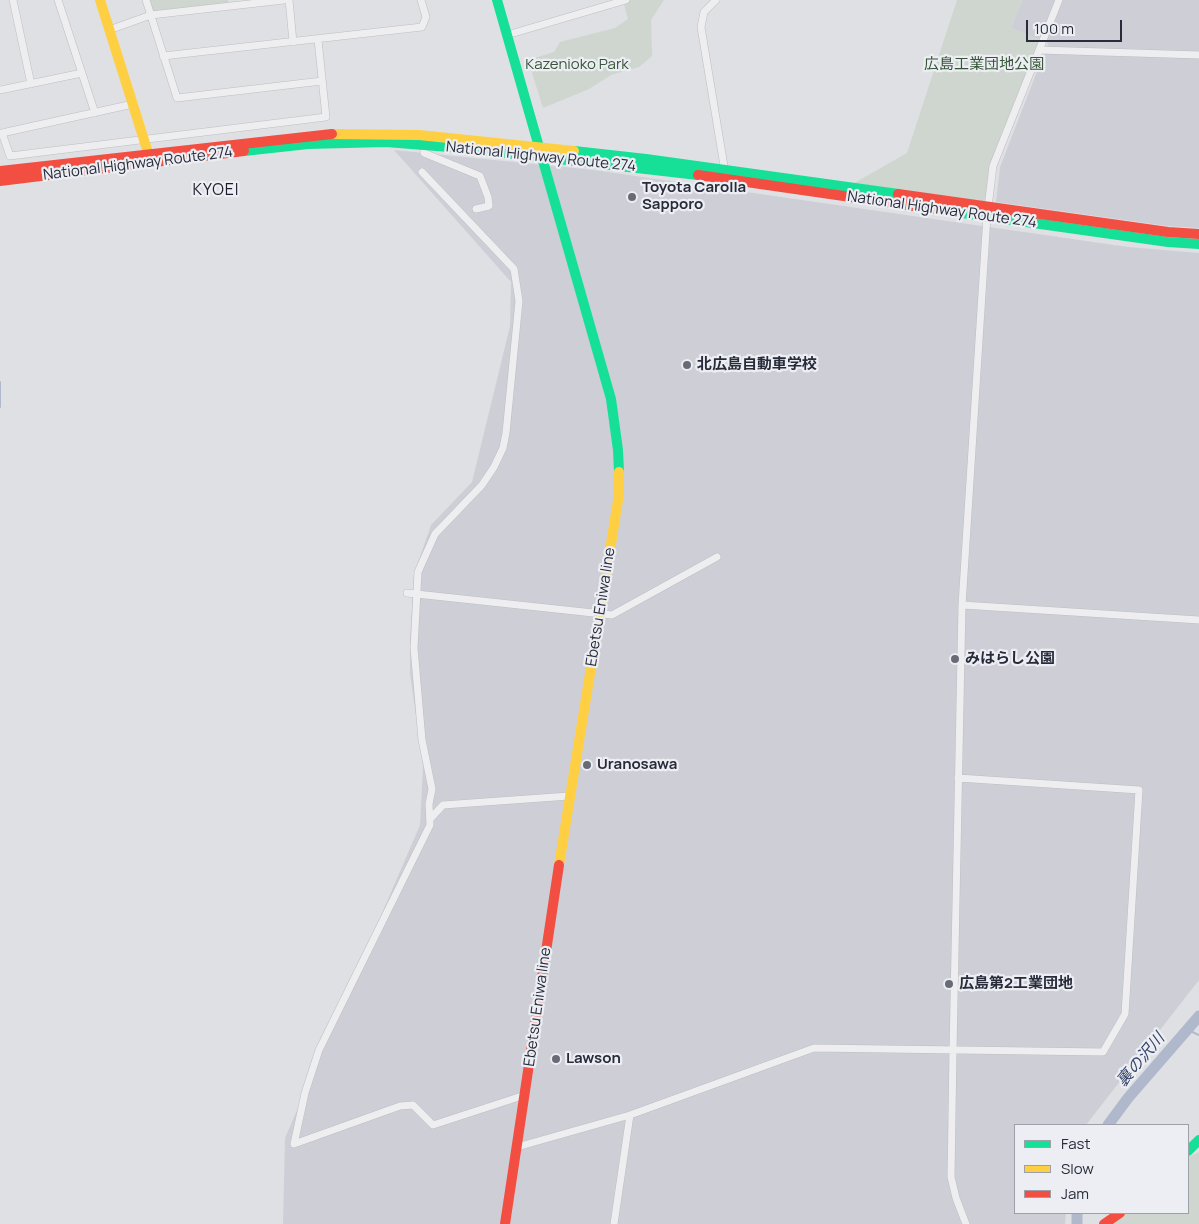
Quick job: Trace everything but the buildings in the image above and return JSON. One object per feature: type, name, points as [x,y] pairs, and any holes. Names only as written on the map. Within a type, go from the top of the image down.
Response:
[{"type":"main road","points":[[100,0],[145,138],[149,157]]},
{"type":"main road","name":"Ebetsu Eniwa line","points":[[497,0],[533,127],[541,146],[611,399],[618,450],[619,494],[569,796],[505,1224]]},
{"type":"main road","name":"National Highway Route 274","points":[[0,181],[305,134],[419,135],[541,146],[987,211],[1199,234]]},
{"type":"main road","name":"National Highway Route 274","points":[[0,171],[308,144],[386,142],[424,144],[544,158],[725,174]]},
{"type":"main road","name":"National Highway Route 274","points":[[987,211],[1168,242],[1199,244]]},
{"type":"main road","points":[[1189,1150],[1199,1140]]},
{"type":"main road","points":[[1104,1224],[1119,1214]]},
{"type":"street","points":[[13,0],[31,84]]},
{"type":"street","points":[[58,0],[95,112]]},
{"type":"street","points":[[146,0],[177,98],[322,81]]},
{"type":"street","points":[[109,30],[151,15],[228,3],[284,0]]},
{"type":"street","points":[[289,0],[293,42]]},
{"type":"street","points":[[163,56],[422,27],[426,17],[421,0]]},
{"type":"street","points":[[507,35],[626,0]]},
{"type":"street","points":[[716,0],[704,12],[701,27],[725,174]]},
{"type":"street","points":[[966,1224],[956,1198],[951,1177],[958,778],[962,605],[987,211],[994,166],[1059,0]]},
{"type":"street","points":[[133,104],[2,133],[10,156],[326,117],[318,40]]},
{"type":"street","points":[[1039,50],[1199,55]]},
{"type":"street","points":[[0,90],[82,73]]},
{"type":"street","points":[[424,144],[424,153],[480,176],[488,197],[489,206],[476,209]]},
{"type":"street","points":[[422,172],[514,268],[519,301],[503,448],[494,467],[482,485],[435,534],[418,572],[414,648],[422,740],[432,789],[430,825],[320,1050],[305,1093],[294,1144],[400,1106],[413,1105],[433,1125],[525,1095]]},
{"type":"street","points":[[407,593],[612,615],[717,557]]},
{"type":"street","points":[[962,605],[1199,620]]},
{"type":"street","points":[[517,1147],[630,1115],[814,1048],[1103,1052],[1124,1014],[1139,790],[958,778]]},
{"type":"street","points":[[430,819],[443,805],[569,796]]},
{"type":"street","points":[[614,1224],[630,1115]]},
{"type":"shaded area","points":[[1022,0],[1199,0],[1199,228],[1167,226],[996,202],[1000,167],[1048,43],[1011,28]]},
{"type":"shaded area","points":[[394,150],[594,170],[1128,247],[1199,253],[1199,980],[1087,1124],[1014,1124],[1014,1214],[1066,1214],[1065,1224],[283,1224],[285,1138],[420,825],[423,766],[410,674],[414,574],[431,525],[472,482],[510,326],[511,282]]},
{"type":"green space","points":[[146,0],[228,0],[229,6],[151,15]]},
{"type":"green space","name":"Kazenioko Park","points":[[627,0],[664,0],[651,20],[652,56],[639,67],[611,75],[589,89],[543,108],[528,60],[554,52],[560,42],[615,28],[628,19],[624,4]]},
{"type":"green space","name":"広島工業団地公園","points":[[957,0],[1022,0],[1011,28],[1043,41],[994,166],[988,206],[849,186],[907,153]]},
{"type":"green space","points":[[1199,1152],[1199,1224],[1113,1224],[1125,1214],[1189,1214],[1189,1157]]},
{"type":"waterway","points":[[0,382],[0,407]]},
{"type":"waterway","name":"裏の沢川","points":[[1109,1124],[1128,1098],[1199,1016]]},
{"type":"waterway","points":[[1186,1029],[1199,1035]]},
{"type":"waterway","name":"裏の沢川","points":[[1077,1214],[1077,1224]]},
{"type":"traffic: fast","points":[[497,0],[611,399],[619,472]]},
{"type":"traffic: fast","points":[[244,151],[308,144],[386,142],[462,148],[698,175]]},
{"type":"traffic: fast","points":[[574,151],[646,159],[898,194]]},
{"type":"traffic: fast","points":[[941,210],[1168,242],[1199,244]]},
{"type":"traffic: fast","points":[[1189,1150],[1199,1140]]},
{"type":"traffic: slow","points":[[100,0],[150,159]]},
{"type":"traffic: slow","points":[[332,134],[419,135],[574,151]]},
{"type":"traffic: slow","points":[[559,865],[619,494],[619,472]]},
{"type":"traffic: jam","points":[[0,171],[332,134]]},
{"type":"traffic: jam","points":[[0,181],[244,151]]},
{"type":"traffic: jam","points":[[698,175],[941,210]]},
{"type":"traffic: jam","points":[[898,194],[1168,232],[1199,234]]},
{"type":"traffic: jam","points":[[505,1224],[559,865]]},
{"type":"traffic: jam","points":[[1104,1224],[1119,1214]]},
{"type":"place","name":"Toyota Carolla Sapporo","points":[[632,197]]},
{"type":"place","name":"北広島自動車学校","points":[[687,365]]},
{"type":"place","name":"みはらし公園","points":[[955,659]]},
{"type":"place","name":"Uranosawa","points":[[587,765]]},
{"type":"place","name":"広島第2工業団地","points":[[949,984]]},
{"type":"place","name":"Lawson","points":[[556,1059]]},
{"type":"district","name":"KYOEI","points":[[216,191]]}]
